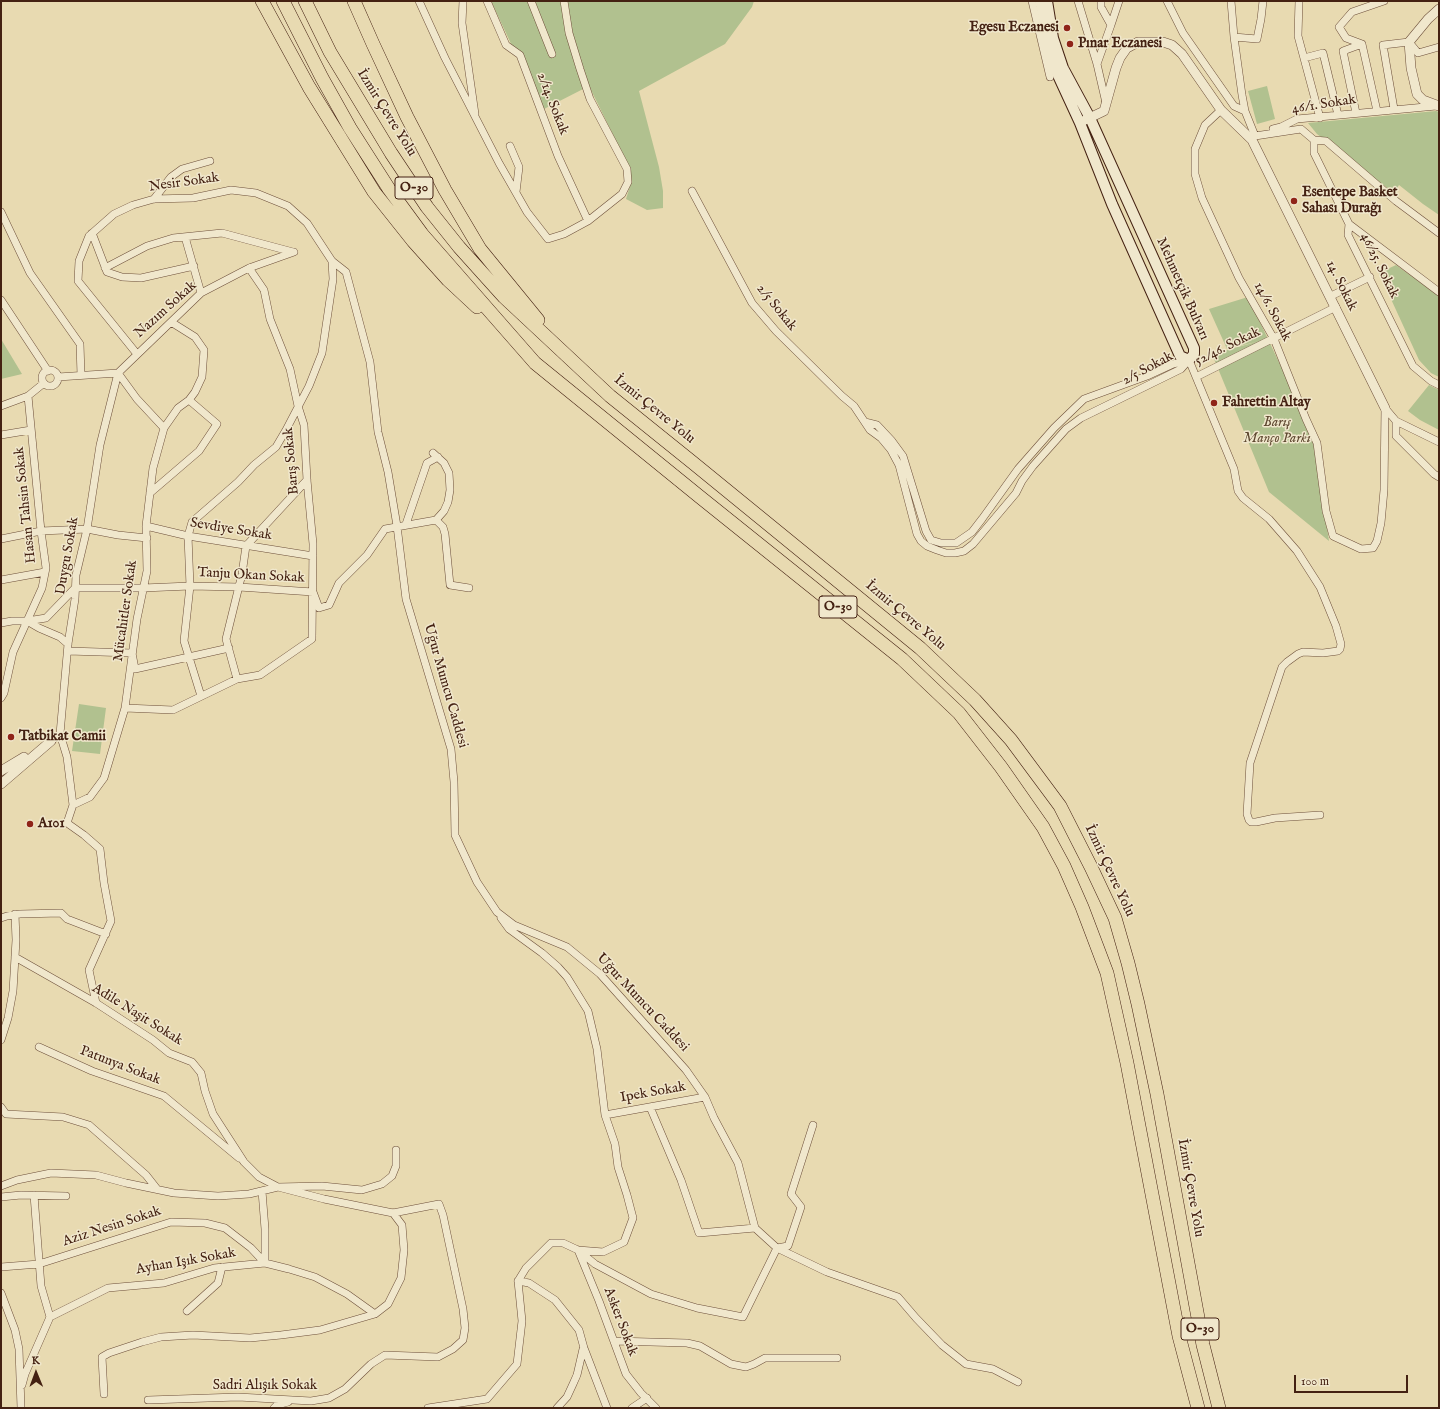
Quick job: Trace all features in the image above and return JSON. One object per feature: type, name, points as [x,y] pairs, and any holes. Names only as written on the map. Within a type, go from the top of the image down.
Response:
[{"type":"highway","points":[[262,1],[309,87],[374,192],[413,241],[448,280],[536,363]]},
{"type":"highway","name":"O-30","points":[[283,1],[322,78],[350,128],[389,189],[422,234],[536,363],[902,659],[959,713],[1001,767],[1043,827],[1064,866],[1082,907],[1107,972],[1127,1063],[1179,1336],[1198,1408]]},
{"type":"highway","name":"İzmir Çevre Yolu","points":[[305,1],[330,52],[391,153],[427,207],[459,247],[504,297],[610,396],[920,648],[975,700],[1012,740],[1060,806],[1115,918],[1128,963],[1157,1094],[1203,1345],[1219,1408]]},
{"type":"highway","points":[[354,1],[407,117],[445,190],[480,249],[522,299],[559,349]]},
{"type":"main road","name":"Mehmetçik Bulvarı","points":[[1040,1],[1060,70],[1112,204],[1180,356],[1189,360],[1192,356],[1194,348],[1090,118],[1060,70],[1047,1]]},
{"type":"street","points":[[419,1],[445,58],[476,119],[527,212],[548,239],[564,234],[588,221],[622,194],[628,182],[627,169],[590,99],[569,33],[564,1]]},
{"type":"street","points":[[463,1],[463,29],[476,119]]},
{"type":"street","name":"2/14. Sokak","points":[[487,1],[506,45],[520,55],[558,156],[588,221]]},
{"type":"street","points":[[531,1],[552,54]]},
{"type":"street","points":[[1032,1],[1050,77],[1060,70]]},
{"type":"street","points":[[1078,1],[1106,105]]},
{"type":"street","points":[[1101,1],[1101,7],[1111,25]]},
{"type":"street","points":[[1096,64],[1119,1]]},
{"type":"street","points":[[1167,1],[1183,33],[1234,106],[1246,111]]},
{"type":"street","name":"14. Sokak","points":[[1231,1],[1234,37],[1246,111],[1253,136],[1385,408],[1384,490],[1381,523],[1377,541],[1373,548],[1361,549],[1333,536]]},
{"type":"street","points":[[1234,37],[1257,39],[1262,19],[1263,1]]},
{"type":"street","points":[[1299,1],[1298,36],[1320,118]]},
{"type":"street","points":[[1362,44],[1346,38],[1339,27],[1352,12],[1384,1]]},
{"type":"street","points":[[1394,109],[1383,45],[1409,42],[1428,19],[1439,9]]},
{"type":"street","points":[[1080,123],[1104,112],[1116,68],[1120,58],[1127,48],[1138,42],[1163,42],[1172,45],[1182,54],[1221,110],[1253,136],[1301,129],[1314,140],[1326,141],[1396,201],[1439,233]]},
{"type":"street","points":[[1409,42],[1418,53],[1439,46]]},
{"type":"street","points":[[1409,42],[1411,68],[1417,94],[1423,100],[1438,106]]},
{"type":"street","points":[[1356,113],[1343,51],[1362,44]]},
{"type":"street","name":"46/1. Sokak","points":[[1362,44],[1377,111]]},
{"type":"street","points":[[1304,58],[1323,54],[1338,115]]},
{"type":"street","name":"46/1. Sokak","points":[[1253,136],[1281,128],[1298,119],[1438,106]]},
{"type":"street","name":"14/6. Sokak","points":[[1221,110],[1205,125],[1195,149],[1195,174],[1202,198],[1239,278],[1274,339],[1317,443],[1326,511],[1333,536]]},
{"type":"street","name":"46/25. Sokak","points":[[1314,140],[1314,153],[1349,224],[1348,235],[1413,366],[1431,381],[1439,385]]},
{"type":"street","points":[[510,146],[519,167],[516,192]]},
{"type":"street","points":[[154,199],[171,177],[182,169],[210,161]]},
{"type":"street","name":"Nesir Sokak","points":[[138,354],[78,281],[79,262],[89,236],[114,214],[154,199],[193,198],[231,190],[256,193],[288,206],[307,223],[332,261]]},
{"type":"street","name":"2/5 Sokak","points":[[692,191],[752,303],[776,331],[854,406],[870,430],[881,438],[891,450],[899,465],[917,534],[921,541],[927,546],[946,553],[964,551],[979,538],[1016,493],[1022,481],[1033,466],[1066,429],[1081,418],[1181,369],[1189,360]]},
{"type":"street","points":[[1,212],[30,273],[80,344],[81,375]]},
{"type":"street","points":[[1349,224],[1439,292]]},
{"type":"street","name":"Nazım Sokak","points":[[118,373],[201,293],[249,268],[294,252],[222,233],[185,237]]},
{"type":"street","points":[[92,234],[107,272],[122,277],[141,278],[194,266]]},
{"type":"street","points":[[105,268],[147,246],[172,238],[185,237],[201,293]]},
{"type":"street","points":[[201,696],[184,642],[190,586],[188,536],[192,522],[232,487],[254,465],[276,447],[309,386],[322,353],[333,279],[332,261]]},
{"type":"street","name":"Uğur Mumcu Caddesi","points":[[332,261],[346,272],[368,354],[378,432],[388,472],[397,526],[406,599],[451,749],[454,782],[455,835],[477,882],[497,912],[514,925],[567,947],[600,974],[686,1070],[705,1097],[714,1118],[738,1163],[756,1228]]},
{"type":"street","name":"Barış Sokak","points":[[236,679],[260,675],[312,639],[313,556],[304,425],[298,406],[290,369],[270,319],[264,290],[249,268]]},
{"type":"street","points":[[1330,296],[1370,278]]},
{"type":"street","points":[[1,300],[48,371],[55,372],[58,377]]},
{"type":"street","name":"52/46. Sokak","points":[[1196,377],[1336,307]]},
{"type":"street","points":[[58,377],[118,373],[137,399],[164,428],[178,408],[189,400],[202,377],[204,350],[195,337],[171,322]]},
{"type":"street","points":[[1189,360],[1234,469],[1238,491],[1243,498],[1269,519],[1297,550],[1320,587],[1336,626],[1341,644],[1338,651],[1303,652],[1298,654],[1282,668],[1250,763],[1247,814],[1251,822],[1275,818],[1320,815]]},
{"type":"street","name":"2/5 Sokak","points":[[865,422],[877,426],[892,441],[903,456],[926,531],[931,540],[941,543],[956,544],[972,532],[1018,469],[1054,428],[1084,398],[1147,376],[1172,364],[1189,360]]},
{"type":"street","points":[[44,383],[43,376],[48,371]]},
{"type":"street","name":"Duygu Sokak","points":[[60,734],[76,575],[87,529],[100,445],[118,373]]},
{"type":"street","points":[[44,383],[48,386],[53,385],[58,377]]},
{"type":"street","points":[[1,406],[28,396],[44,383]]},
{"type":"street","name":"Hasan Tahsin Sokak","points":[[1,698],[4,693],[13,652],[42,588],[46,568],[28,396]]},
{"type":"street","points":[[150,493],[199,451],[217,424],[189,400]]},
{"type":"street","points":[[1385,408],[1396,421],[1439,442]]},
{"type":"street","points":[[1396,421],[1396,436],[1434,474],[1439,477]]},
{"type":"street","name":"Mücahitler Sokak","points":[[73,805],[90,797],[104,778],[125,708],[137,619],[147,571],[146,526],[150,493],[154,468],[164,428]]},
{"type":"street","points":[[1,435],[31,430]]},
{"type":"street","points":[[397,526],[436,520],[444,511],[448,502],[450,490],[449,473],[444,463],[436,455],[427,463],[406,524]]},
{"type":"street","points":[[125,708],[173,710],[236,679],[226,639],[239,587],[246,546],[307,480]]},
{"type":"street","points":[[436,520],[443,527],[445,534],[450,585],[469,588]]},
{"type":"street","name":"Sevdiye Sokak","points":[[146,526],[188,536],[313,556]]},
{"type":"street","name":"Tanju Okan Sokak","points":[[75,588],[190,586],[239,587],[313,592],[319,608],[329,605],[339,583],[367,555],[385,529],[397,526]]},
{"type":"street","points":[[1,539],[41,531],[87,529],[118,535],[147,538]]},
{"type":"street","points":[[1,580],[45,572]]},
{"type":"street","points":[[1,623],[46,618],[75,588]]},
{"type":"street","points":[[27,621],[60,637],[68,648],[132,653],[135,669],[229,648]]},
{"type":"street","points":[[1,784],[60,734],[67,757],[73,805],[67,823],[84,834],[100,848],[104,883],[111,921],[89,970],[96,1003]]},
{"type":"street","points":[[1,771],[51,741]]},
{"type":"street","points":[[1,918],[15,914],[42,912],[61,913],[67,919],[106,934]]},
{"type":"street","points":[[497,912],[509,929],[542,953],[567,977],[588,1011],[597,1049],[605,1115],[615,1144],[618,1167],[633,1218],[624,1242],[604,1252],[578,1250]]},
{"type":"street","points":[[1,1040],[8,1018],[13,990],[16,940],[15,914]]},
{"type":"street","name":"Adile Naşit Sokak","points":[[15,957],[96,1003],[153,1040],[169,1053],[192,1062],[201,1073],[205,1091],[213,1114],[244,1162],[259,1177],[278,1187],[322,1186],[362,1190],[382,1184],[392,1176],[396,1166],[396,1150]]},
{"type":"street","name":"Patunya Sokak","points":[[39,1047],[92,1071],[164,1096],[244,1162]]},
{"type":"street","name":"Ipek Sokak","points":[[605,1115],[705,1097]]},
{"type":"street","points":[[1,1107],[6,1114],[63,1117],[89,1125],[146,1175],[157,1189]]},
{"type":"street","points":[[650,1107],[681,1180],[699,1233],[756,1228],[777,1248],[827,1272],[898,1297],[942,1345],[966,1364],[993,1369],[1018,1382]]},
{"type":"street","points":[[777,1248],[788,1246],[801,1207],[791,1194],[813,1125]]},
{"type":"street","points":[[1,1186],[17,1180],[51,1173],[96,1175],[174,1192],[218,1196],[249,1194],[278,1187],[324,1199],[393,1213],[402,1225],[404,1250],[401,1278],[388,1304],[375,1314],[320,1330],[304,1332],[250,1338],[193,1335],[161,1337],[142,1342],[109,1353],[102,1357],[104,1394]]},
{"type":"street","points":[[262,1191],[265,1229],[265,1263]]},
{"type":"street","points":[[20,1391],[25,1374],[50,1317],[41,1286],[34,1195]]},
{"type":"street","points":[[1,1197],[34,1195],[66,1196]]},
{"type":"street","name":"Sadri Alışık Sokak","points":[[148,1400],[238,1397],[311,1401],[329,1398],[345,1389],[371,1364],[385,1355],[438,1357],[454,1349],[463,1340],[465,1328],[463,1309],[443,1215],[439,1204],[393,1213]]},
{"type":"street","name":"Aziz Nesin Sokak","points":[[1,1267],[39,1264],[171,1222],[205,1223],[225,1228],[252,1248],[265,1263]]},
{"type":"street","points":[[428,1408],[487,1399],[517,1364],[522,1321],[518,1281],[526,1268],[551,1243],[564,1244],[578,1250],[595,1264],[651,1294],[697,1308],[743,1317],[777,1248]]},
{"type":"street","name":"Asker Sokak","points":[[578,1250],[626,1374],[640,1393],[656,1408]]},
{"type":"street","name":"Ayhan Işık Sokak","points":[[50,1317],[108,1288],[164,1282],[214,1268],[265,1263],[315,1277],[346,1294],[375,1314]]},
{"type":"street","points":[[187,1311],[218,1283],[222,1267]]},
{"type":"street","points":[[518,1281],[529,1284],[555,1300],[579,1330],[584,1348],[607,1408]]},
{"type":"street","points":[[1,1293],[15,1330],[19,1349],[21,1408]]},
{"type":"street","points":[[614,1341],[687,1343],[704,1348],[731,1364],[746,1367],[765,1358],[838,1358]]},
{"type":"street","points":[[557,1408],[567,1397],[573,1384],[584,1348]]},
{"type":"street","points":[[632,1408],[646,1398]]},
{"type":"street","points":[[274,1408],[277,1405],[296,1400]]},
{"type":"green space","points":[[491,1],[754,1],[752,7],[725,44],[639,91],[659,167],[663,191],[663,208],[647,210],[626,199],[631,183],[629,167],[589,86],[542,110]]},
{"type":"green space","points":[[1267,86],[1275,119],[1257,124],[1248,91]]},
{"type":"green space","points":[[1436,111],[1439,112],[1439,215],[1399,185],[1394,193],[1317,134],[1308,123]]},
{"type":"green space","points":[[1396,265],[1439,296],[1439,377],[1431,373],[1419,360],[1379,273]]},
{"type":"green space","name":"Barış Manço Parkı","points":[[1248,297],[1306,419],[1315,443],[1329,541],[1269,492],[1212,354],[1260,341],[1227,349],[1209,309]]},
{"type":"green space","points":[[1,339],[22,374],[1,379]]},
{"type":"green space","points":[[1429,385],[1439,390],[1439,430],[1420,420],[1408,411]]},
{"type":"green space","points":[[79,704],[106,708],[100,754],[72,751]]},
{"type":"place","name":"Egesu Eczanesi","points":[[1067,28]]},
{"type":"place","name":"Pınar Eczanesi","points":[[1070,44]]},
{"type":"place","name":"Esentepe Basket Sahası Durağı","points":[[1294,201]]},
{"type":"place","name":"Fahrettin Altay","points":[[1214,403]]},
{"type":"place","name":"Tatbikat Camii","points":[[11,737]]},
{"type":"place","name":"A101","points":[[30,824]]}]
